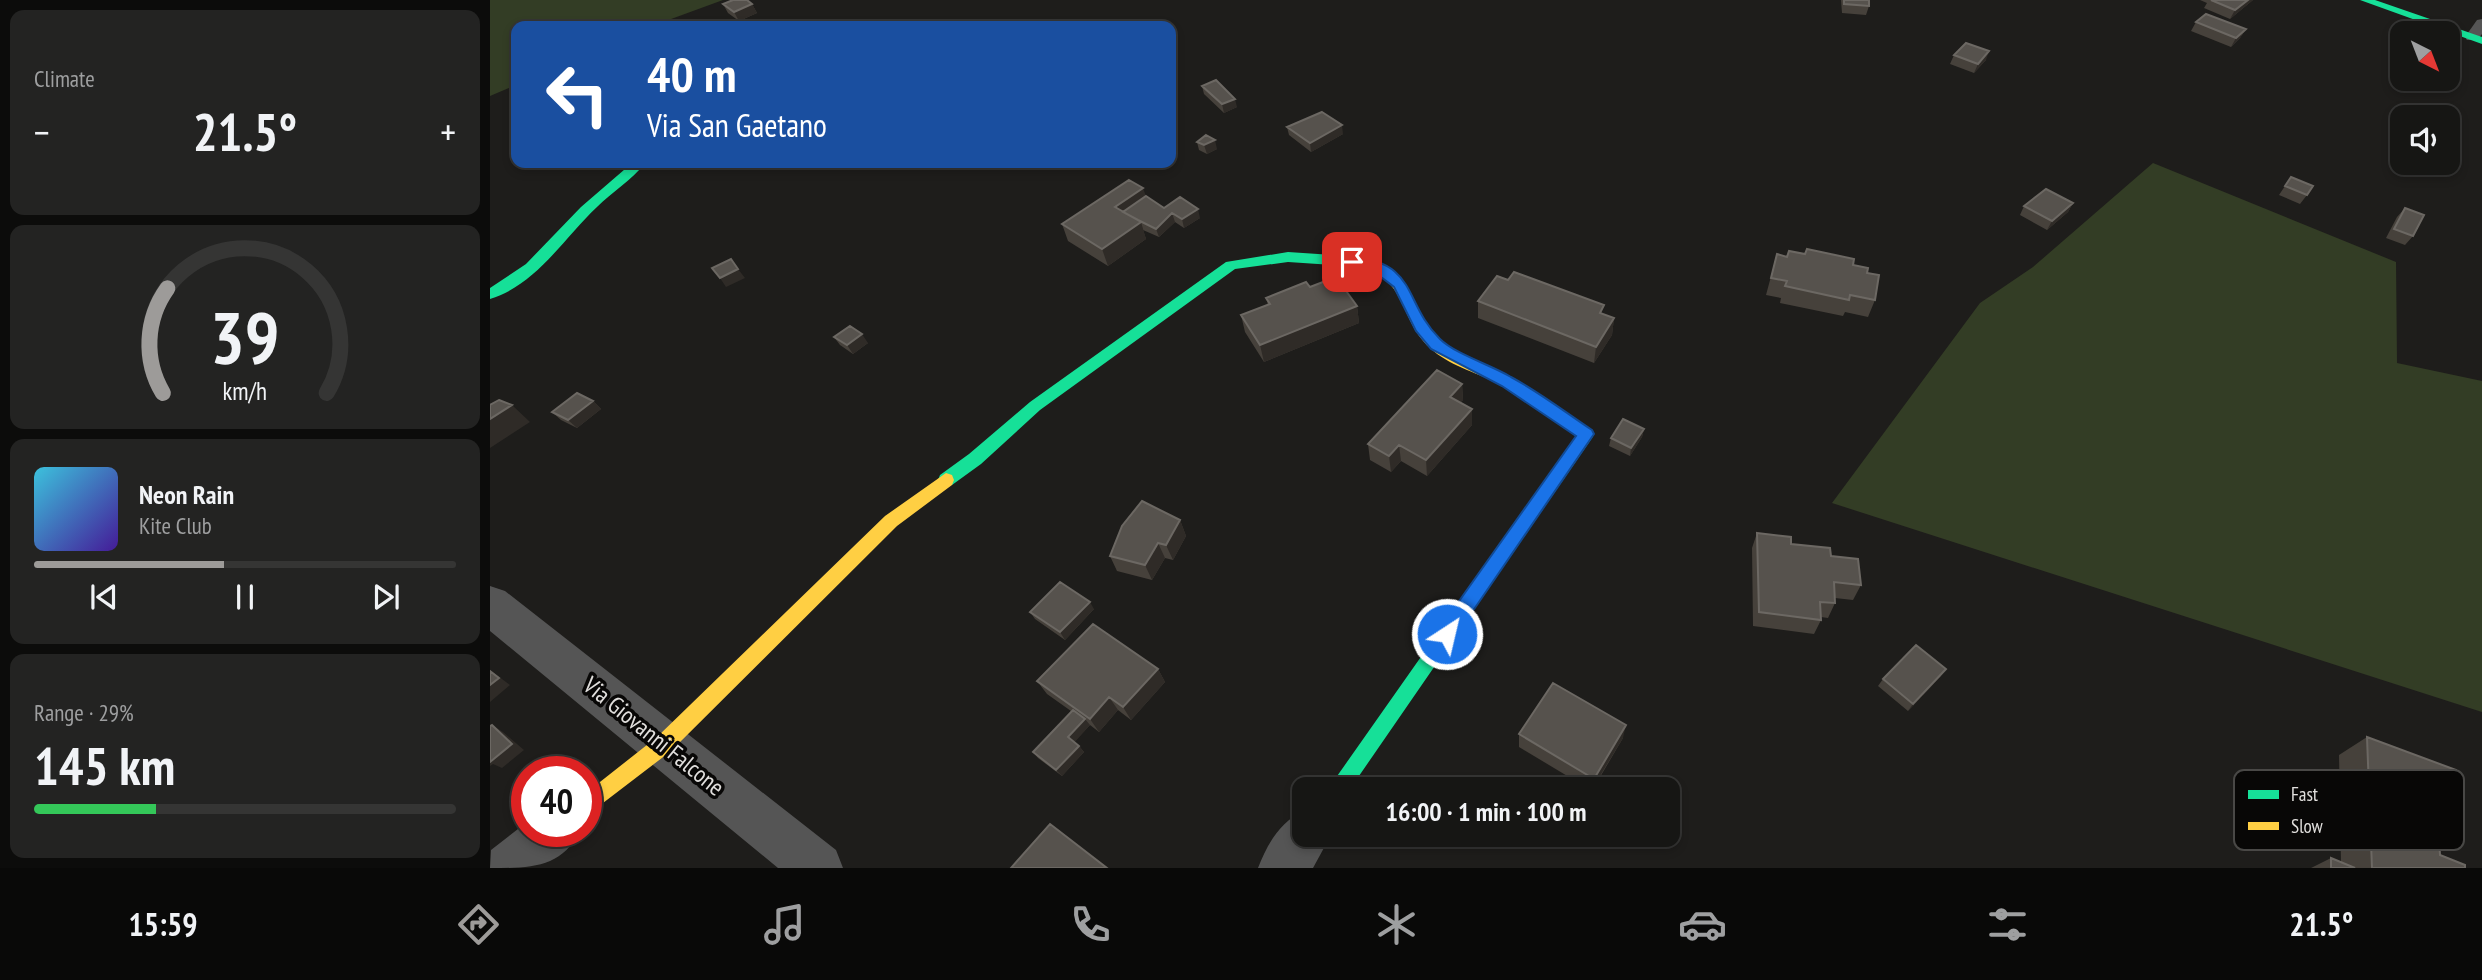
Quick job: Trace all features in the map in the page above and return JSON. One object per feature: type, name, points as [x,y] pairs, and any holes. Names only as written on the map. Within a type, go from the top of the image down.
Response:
[{"type":"street","points":[[2365,0],[2477,39]]},
{"type":"street","points":[[490,294],[502,290],[549,253],[595,201],[634,168]]},
{"type":"street","points":[[602,793],[664,744],[891,521],[975,459],[1035,407],[1231,265],[1288,257],[1373,263],[1400,284],[1421,328],[1436,345],[1507,382],[1586,434],[1346,777]]},
{"type":"street","name":"Via Giovanni Falcone","points":[[490,605],[818,868]]},
{"type":"street","points":[[509,868],[535,847]]},
{"type":"street","points":[[1283,868],[1298,847]]},
{"type":"lane","points":[[2477,39],[2482,23]]},
{"type":"green space","points":[[490,0],[723,0],[666,21],[511,21],[511,87],[490,96]]},
{"type":"green space","points":[[2153,163],[2396,262],[2397,363],[2482,381],[2482,712],[1832,503],[1980,303],[2033,267]]},
{"type":"building","points":[[733,0],[747,0],[752,4],[734,12],[723,4]]},
{"type":"building","points":[[1844,0],[1869,0],[1869,6],[1844,4]]},
{"type":"building","points":[[2211,0],[2248,0],[2235,10]]},
{"type":"building","points":[[2206,14],[2246,29],[2236,38],[2196,22]]},
{"type":"building","points":[[1966,43],[1989,51],[1978,64],[1954,55]]},
{"type":"building","points":[[1216,80],[1235,99],[1222,104],[1202,86]]},
{"type":"building","points":[[1322,112],[1342,125],[1310,143],[1287,127]]},
{"type":"building","points":[[1206,135],[1215,140],[1204,145],[1197,142]]},
{"type":"building","points":[[2291,177],[2313,186],[2307,195],[2285,186]]},
{"type":"building","points":[[1129,180],[1143,188],[1115,207],[1141,222],[1102,249],[1062,224]]},
{"type":"building","points":[[2046,189],[2073,203],[2052,221],[2024,206]]},
{"type":"building","points":[[1146,196],[1164,208],[1180,197],[1198,209],[1182,219],[1172,213],[1156,229],[1123,212]]},
{"type":"building","points":[[2405,208],[2424,215],[2413,236],[2394,229]]},
{"type":"building","points":[[1807,249],[1854,259],[1853,265],[1868,268],[1867,273],[1879,275],[1875,300],[1850,295],[1849,300],[1785,286],[1787,281],[1771,278],[1777,254],[1787,257],[1789,251],[1805,254]]},
{"type":"building","points":[[731,259],[738,269],[720,278],[712,268]]},
{"type":"building","points":[[1514,272],[1604,305],[1600,313],[1614,318],[1596,347],[1478,301],[1497,276],[1508,280]]},
{"type":"building","points":[[1336,277],[1357,306],[1260,345],[1241,315],[1270,304],[1266,298],[1306,282],[1310,287]]},
{"type":"building","points":[[850,326],[862,334],[847,345],[834,337]]},
{"type":"building","points":[[1437,370],[1462,384],[1450,397],[1472,409],[1426,460],[1399,445],[1389,456],[1368,444]]},
{"type":"building","points":[[577,393],[593,401],[568,420],[552,412]]},
{"type":"building","points":[[499,400],[512,405],[490,419],[490,405]]},
{"type":"building","points":[[1623,419],[1644,429],[1631,448],[1611,438]]},
{"type":"building","points":[[1142,501],[1180,520],[1166,545],[1158,543],[1145,565],[1110,556],[1122,526]]},
{"type":"building","points":[[1757,533],[1791,537],[1791,544],[1830,548],[1831,556],[1858,559],[1861,585],[1834,582],[1835,603],[1820,602],[1821,620],[1759,612]]},
{"type":"building","points":[[1060,582],[1090,602],[1060,632],[1030,612]]},
{"type":"building","points":[[1093,624],[1158,669],[1123,707],[1109,697],[1090,719],[1037,681]]},
{"type":"building","points":[[1916,645],[1946,669],[1913,704],[1883,679]]},
{"type":"building","points":[[490,671],[499,678],[490,685]]},
{"type":"building","points":[[1553,683],[1626,725],[1595,777],[1591,777],[1519,734]]},
{"type":"building","points":[[1073,710],[1085,719],[1068,737],[1079,746],[1056,770],[1033,752]]},
{"type":"building","points":[[490,726],[512,744],[490,762]]},
{"type":"building","points":[[2367,737],[2456,770],[2368,770]]},
{"type":"building","points":[[1050,824],[1107,868],[1011,868]]},
{"type":"building","points":[[2371,850],[2440,850],[2440,855],[2465,865],[2465,868],[2372,868]]},
{"type":"building","points":[[2331,858],[2355,868],[2331,868]]},
{"type":"traffic: fast","points":[[2365,0],[2482,41]]},
{"type":"traffic: fast","points":[[490,294],[531,268],[592,204],[633,168]]},
{"type":"traffic: fast","points":[[946,480],[975,459],[1035,406],[1231,265],[1288,257],[1363,262]]},
{"type":"traffic: fast","points":[[1346,777],[1586,434],[1584,433]]},
{"type":"traffic: slow","points":[[1363,262],[1378,265],[1398,283],[1418,321],[1435,344],[1460,360],[1507,382],[1584,433]]},
{"type":"traffic: slow","points":[[602,793],[664,744],[891,521],[946,480]]},
{"type":"route","points":[[1352,262],[1373,263],[1400,284],[1421,328],[1436,345],[1507,382],[1586,434],[1447,634]]}]
